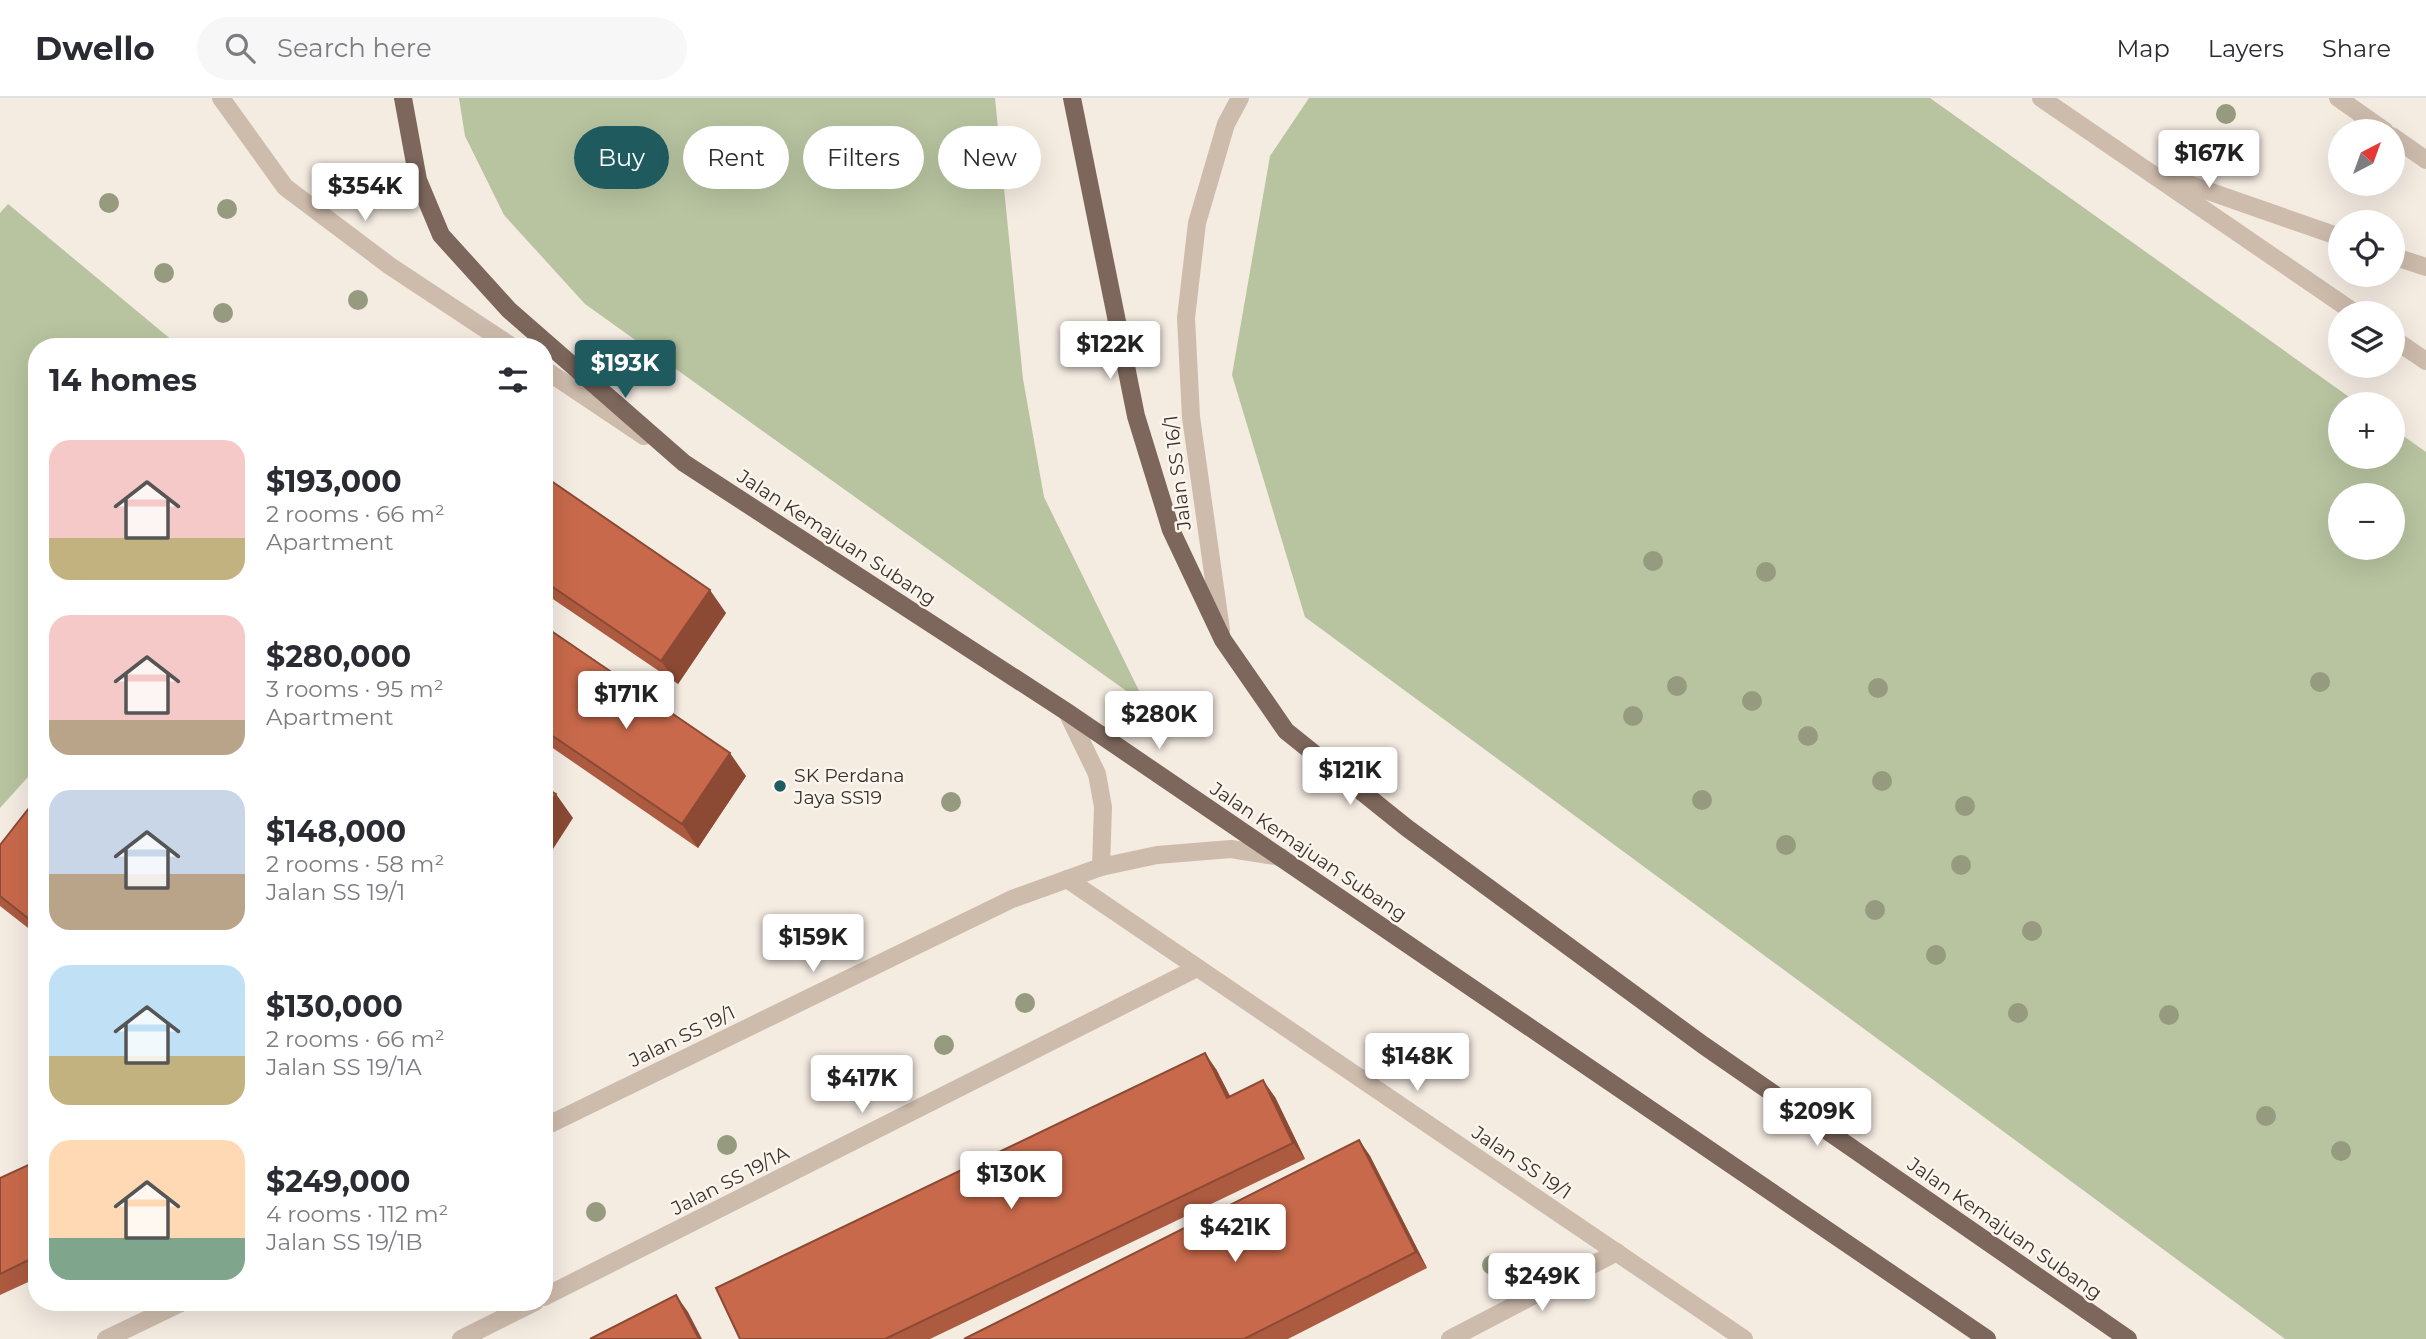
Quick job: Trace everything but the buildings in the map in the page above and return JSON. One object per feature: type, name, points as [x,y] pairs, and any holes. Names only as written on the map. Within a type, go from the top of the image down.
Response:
[{"type":"main road","name":"Jalan Kemajuan Subang","points":[[402,98],[418,180],[441,235],[509,310],[541,338]]},
{"type":"main road","name":"Jalan Kemajuan Subang","points":[[1072,98],[1136,416],[1171,530],[1223,640],[1286,731],[1407,828],[1703,1045],[2128,1339]]},
{"type":"main road","name":"Jalan Kemajuan Subang","points":[[553,348],[684,463],[1068,712],[1986,1339]]},
{"type":"street","points":[[221,98],[285,187],[390,266],[499,338]]},
{"type":"street","name":"Jalan SS 16/1","points":[[1223,640],[1191,418],[1186,318],[1197,223],[1226,124],[1240,98]]},
{"type":"street","points":[[2041,98],[2338,301]]},
{"type":"street","points":[[2338,98],[2368,119]]},
{"type":"street","points":[[2405,145],[2426,160]]},
{"type":"street","points":[[2145,169],[2328,233]]},
{"type":"street","points":[[2405,260],[2426,267]]},
{"type":"street","points":[[2405,347],[2426,361]]},
{"type":"street","points":[[553,375],[684,463]]},
{"type":"street","points":[[1068,712],[1097,774],[1104,807],[1101,867]]},
{"type":"street","name":"Jalan SS 19/1","points":[[553,1123],[1012,900],[1067,879],[1101,867],[1157,856],[1231,849],[1281,857]]},
{"type":"street","name":"Jalan SS 19/1","points":[[1067,879],[1744,1339]]},
{"type":"street","name":"Jalan SS 19/1A","points":[[553,1292],[1197,968]]},
{"type":"street","points":[[1450,1339],[1617,1252]]},
{"type":"street","points":[[106,1339],[164,1311]]},
{"type":"street","points":[[461,1339],[517,1311]]},
{"type":"green space","points":[[459,98],[995,98],[998,126],[938,126],[938,189],[1004,189],[1023,379],[1044,497],[1146,705],[585,304],[504,215],[465,136]]},
{"type":"green space","points":[[1309,98],[1930,98],[2342,392],[2328,392],[2328,469],[2405,469],[2405,437],[2426,452],[2426,1339],[2285,1339],[1305,617],[1232,375],[1270,156]]},
{"type":"green space","points":[[8,204],[169,338],[28,338],[28,777],[0,808],[0,213]]},
{"type":"place","name":"SK Perdana Jaya SS19","points":[[780,786]]}]
